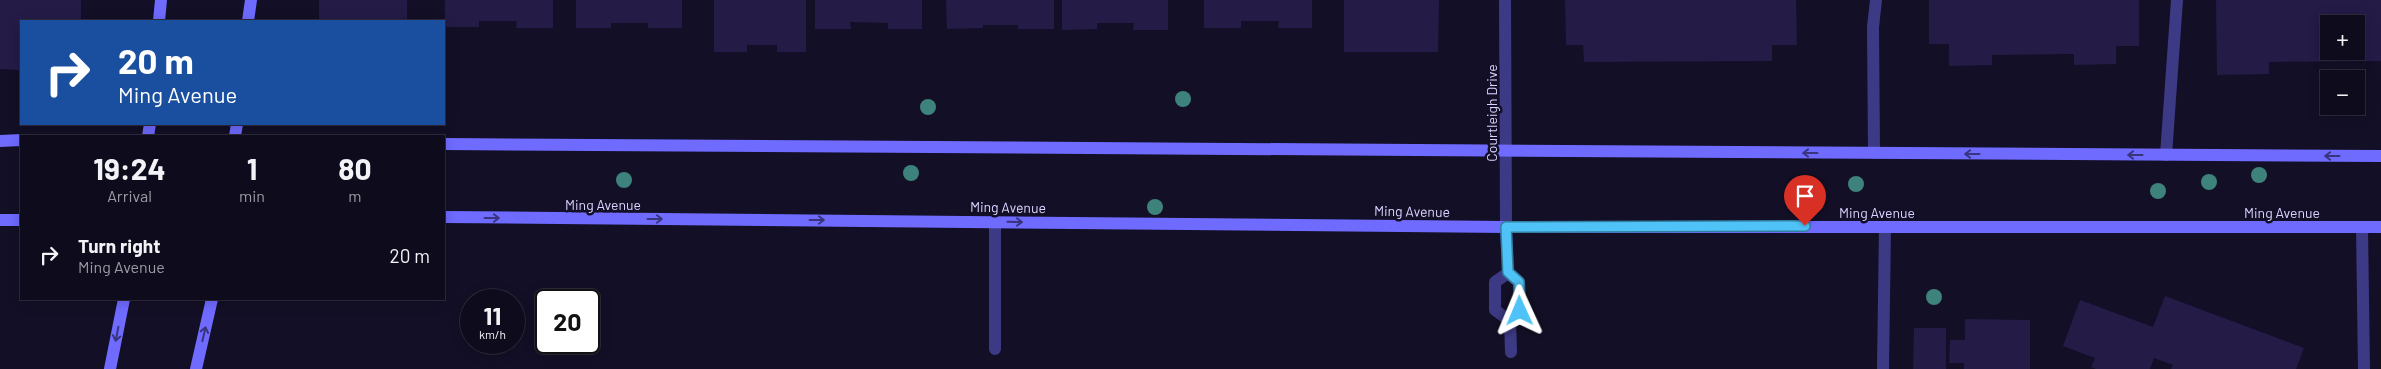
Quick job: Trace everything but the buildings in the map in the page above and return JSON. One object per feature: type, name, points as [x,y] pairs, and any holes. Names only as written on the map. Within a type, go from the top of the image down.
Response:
[{"type":"main road","points":[[159,20],[161,0]]},
{"type":"main road","points":[[248,20],[251,0]]},
{"type":"main road","points":[[0,141],[20,140]]},
{"type":"main road","points":[[445,144],[2381,156]]},
{"type":"main road","name":"Ming Avenue","points":[[445,217],[1506,227],[2381,228]]},
{"type":"main road","points":[[0,220],[20,220]]},
{"type":"main road","points":[[110,369],[124,300]]},
{"type":"main road","points":[[196,369],[212,300]]},
{"type":"street","name":"Courtleigh Drive","points":[[1505,0],[1506,227],[1508,272]]},
{"type":"street","points":[[1874,154],[1873,27],[1876,0]]},
{"type":"street","points":[[2166,155],[2177,0]]},
{"type":"street","points":[[995,222],[995,349]]},
{"type":"street","points":[[1883,369],[1884,226]]},
{"type":"street","points":[[2362,228],[2364,369]]},
{"type":"street","points":[[1510,320],[1495,310],[1495,282],[1508,272],[1519,282],[1520,311],[1510,320],[1511,352]]},
{"type":"route","points":[[1520,311],[1519,282],[1508,272],[1506,227],[1805,226]]}]
